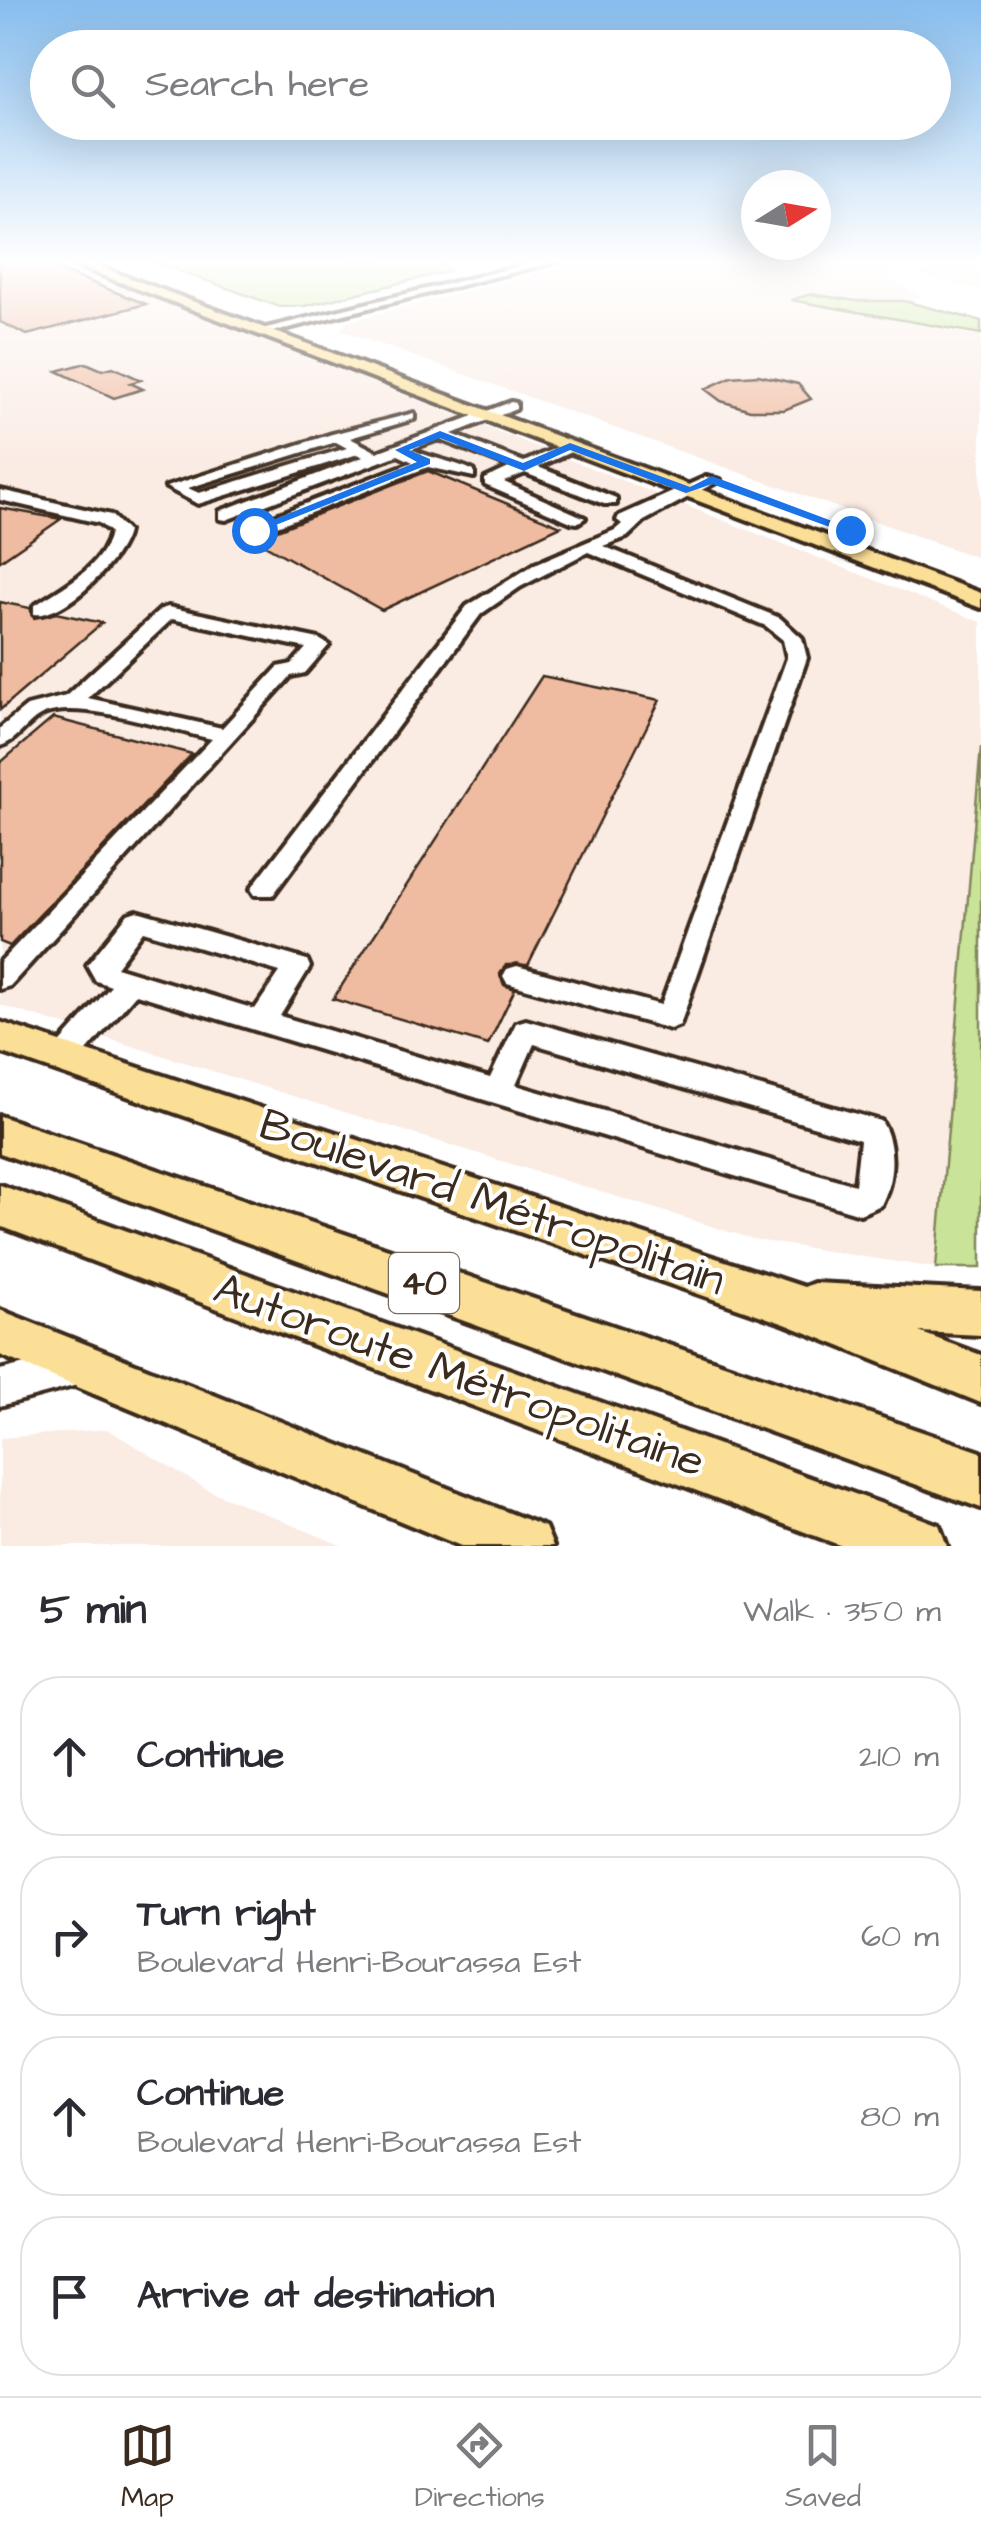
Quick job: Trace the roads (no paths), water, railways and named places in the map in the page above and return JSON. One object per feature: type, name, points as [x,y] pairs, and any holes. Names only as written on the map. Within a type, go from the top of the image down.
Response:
[{"type":"highway","points":[[0,1109],[152,1187]]},
{"type":"highway","name":"Autoroute Métropolitaine","points":[[0,1134],[981,1480]]},
{"type":"highway","name":"Autoroute Métropolitaine","points":[[0,1206],[918,1546]]},
{"type":"highway","points":[[0,1226],[125,1252]]},
{"type":"main road","points":[[263,332],[570,446],[701,485],[981,579]]},
{"type":"main road","points":[[307,332],[511,406],[981,600]]},
{"type":"main road","name":"Boulevard Métropolitain","points":[[0,1037],[791,1304],[981,1379]]},
{"type":"main road","points":[[791,1304],[981,1313]]},
{"type":"main road","points":[[0,1332],[526,1546]]},
{"type":"street","points":[[226,514],[511,406]]},
{"type":"street","points":[[360,449],[198,499],[174,487],[409,416]]},
{"type":"street","points":[[440,434],[610,501]]},
{"type":"street","points":[[337,437],[378,459]]},
{"type":"street","points":[[570,446],[491,482],[577,518]]},
{"type":"street","points":[[400,450],[468,474]]},
{"type":"street","points":[[254,530],[426,462]]},
{"type":"street","points":[[264,890],[474,610],[502,590],[588,546],[629,530],[638,517],[701,485]]},
{"type":"street","points":[[0,495],[106,518],[119,531],[117,545],[104,561],[41,610]]},
{"type":"street","points":[[517,976],[670,1018],[796,658],[792,638],[773,622],[588,546]]},
{"type":"street","points":[[0,979],[285,671],[298,668],[320,645],[168,612],[72,701]]},
{"type":"street","points":[[0,739],[34,710],[72,701],[227,736]]},
{"type":"street","points":[[262,1022],[297,968],[137,920],[100,965],[106,974],[262,1022],[860,1200],[870,1195],[877,1141],[870,1130],[526,1031],[498,1092]]},
{"type":"street","points":[[64,1058],[130,982]]},
{"type":"street","points":[[0,1388],[85,1368]]}]
